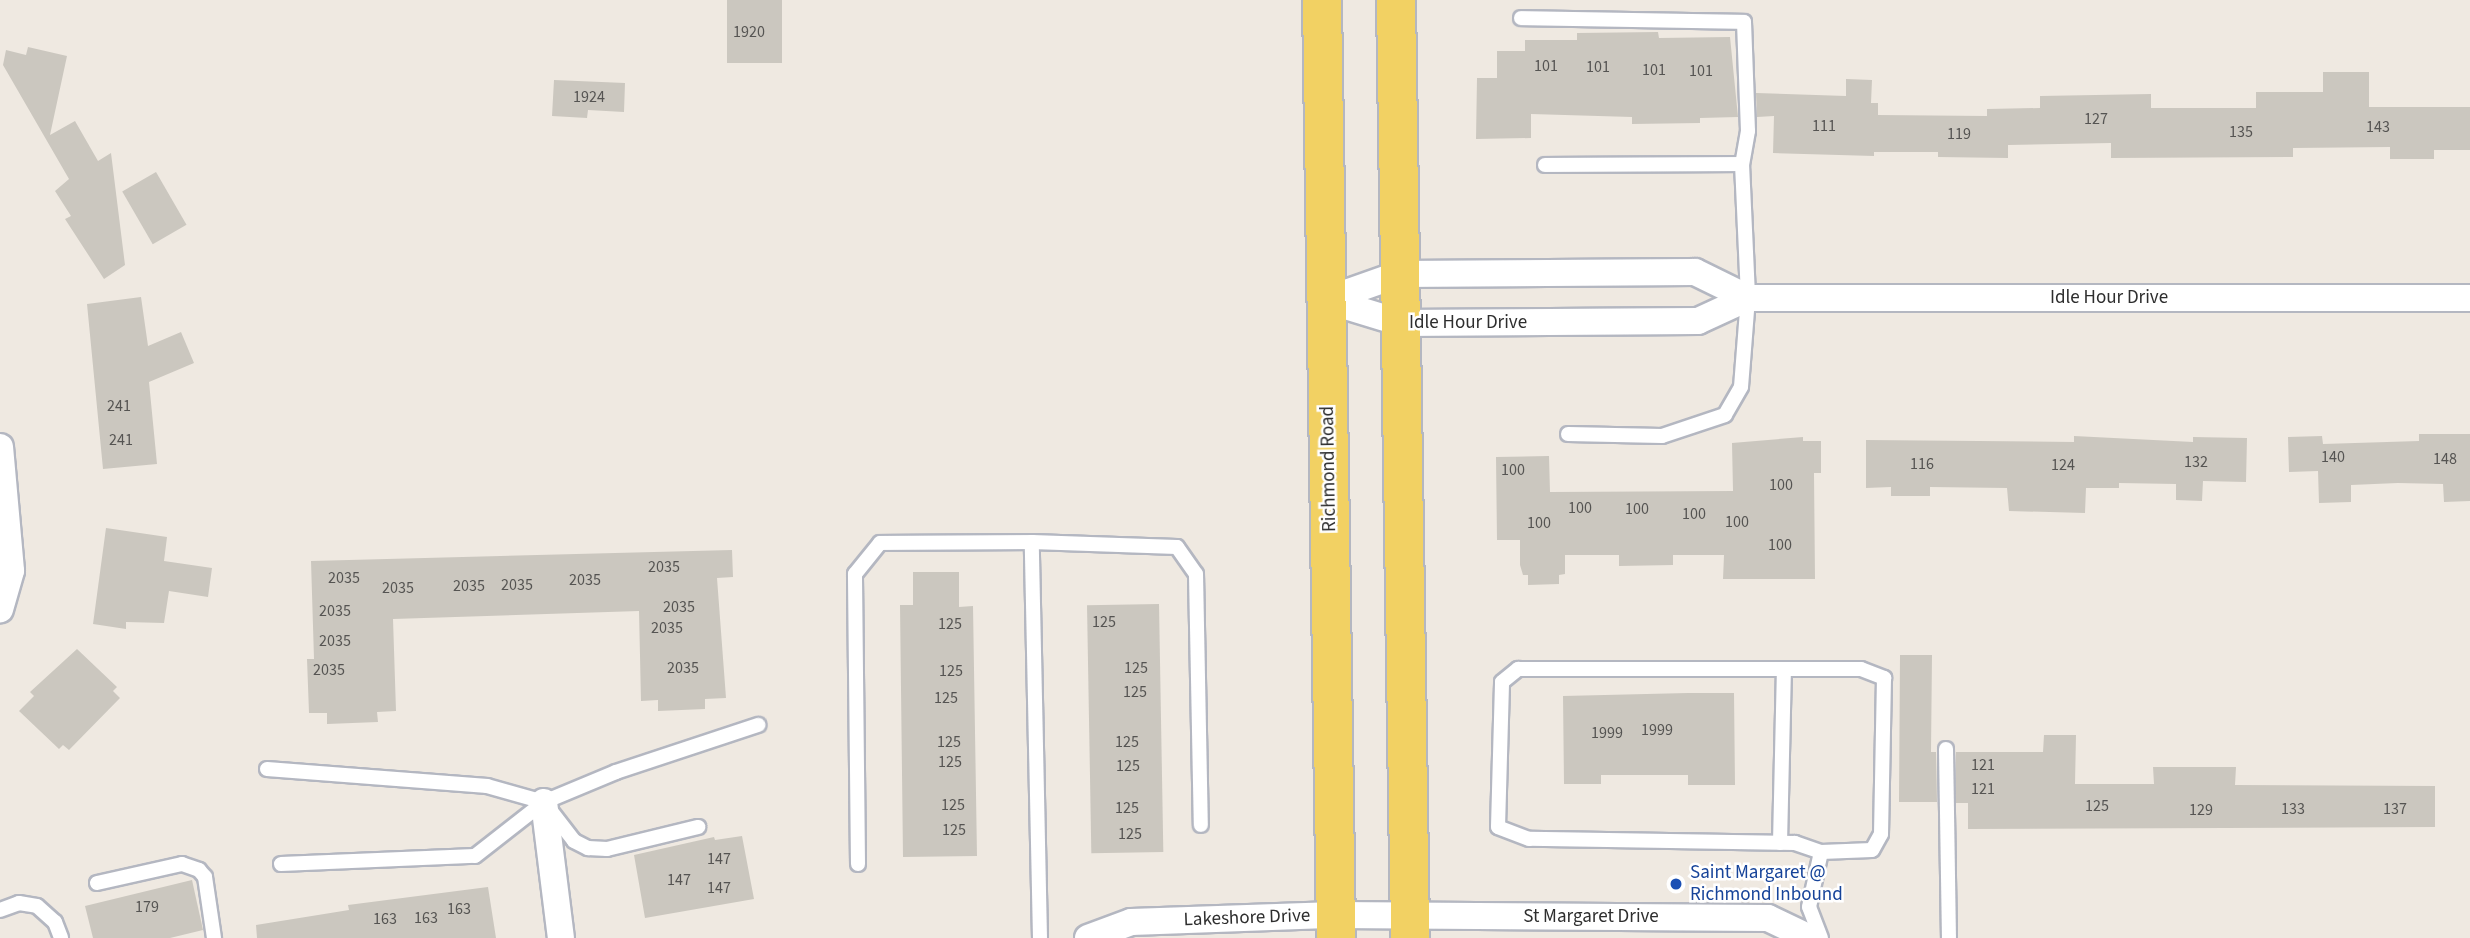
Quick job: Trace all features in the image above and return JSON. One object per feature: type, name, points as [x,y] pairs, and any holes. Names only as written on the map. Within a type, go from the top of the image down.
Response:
[{"type":"main road","name":"Richmond Road","points":[[1322,0],[1336,927]]},
{"type":"main road","points":[[1396,0],[1410,928]]},
{"type":"street","name":"Idle Hour Drive","points":[[1326,300],[1400,274],[1695,272],[1748,298]]},
{"type":"street","name":"Idle Hour Drive","points":[[1326,300],[1401,323],[1698,321],[1748,298],[2470,298]]},
{"type":"street","points":[[0,447],[11,571],[0,609]]},
{"type":"street","points":[[544,802],[561,938]]},
{"type":"street","name":"St Margaret Drive","points":[[1410,928],[1768,918],[1810,938]]},
{"type":"street","name":"Lakeshore Drive","points":[[1088,938],[1131,922],[1410,928]]},
{"type":"lane","points":[[1521,18],[1744,22],[1748,131],[1742,164],[1748,298],[1741,387],[1725,415],[1662,436],[1569,434]]},
{"type":"lane","points":[[1545,165],[1742,164]]},
{"type":"lane","points":[[1032,542],[1040,938]]},
{"type":"lane","points":[[858,864],[855,574],[880,543],[1032,542],[1177,547],[1196,574],[1201,825]]},
{"type":"lane","points":[[1518,669],[1784,669],[1861,669],[1884,678],[1881,834],[1872,850],[1821,852],[1795,843],[1529,839],[1497,827],[1503,682],[1518,669]]},
{"type":"lane","points":[[1780,843],[1784,669]]},
{"type":"lane","points":[[281,864],[475,856],[544,802],[616,772],[758,726]]},
{"type":"lane","points":[[1946,749],[1949,938]]},
{"type":"lane","points":[[267,769],[487,786],[544,802],[574,841],[587,848],[607,849],[698,827]]},
{"type":"lane","points":[[1821,852],[1809,907],[1821,938]]},
{"type":"lane","points":[[96,883],[182,864],[199,870],[205,877],[214,938]]},
{"type":"lane","points":[[0,910],[19,903],[37,906],[55,922],[61,938]]},
{"type":"building","points":[[727,0],[782,0],[782,63],[727,63]]},
{"type":"building","points":[[1658,32],[1659,38],[1730,37],[1738,117],[1700,118],[1700,123],[1632,124],[1632,117],[1531,114],[1531,138],[1476,139],[1477,78],[1497,78],[1497,51],[1525,51],[1525,40],[1577,40],[1577,33]]},
{"type":"building","points":[[28,47],[67,56],[50,135],[75,121],[98,161],[111,153],[125,265],[104,279],[65,219],[71,216],[55,191],[69,179],[3,65],[6,50],[26,55]]},
{"type":"building","points":[[2323,72],[2369,72],[2369,107],[2470,107],[2470,150],[2434,150],[2434,159],[2390,159],[2390,147],[2293,148],[2293,157],[2111,158],[2111,143],[2008,145],[2008,158],[1938,157],[1938,152],[1874,152],[1874,156],[1773,153],[1774,116],[1757,117],[1756,93],[1846,96],[1846,79],[1872,80],[1871,103],[1878,103],[1878,115],[1987,116],[1987,109],[2040,108],[2040,96],[2151,94],[2151,108],[2256,108],[2256,92],[2323,92]]},
{"type":"building","points":[[554,80],[625,83],[624,112],[588,110],[587,118],[552,116]]},
{"type":"building","points":[[156,172],[187,225],[153,244],[122,192]]},
{"type":"building","points":[[141,297],[148,346],[181,332],[194,363],[149,382],[157,464],[103,469],[87,304]]},
{"type":"building","points":[[2419,434],[2470,434],[2470,501],[2444,502],[2443,484],[2398,483],[2351,485],[2351,502],[2319,503],[2318,471],[2289,472],[2288,437],[2322,436],[2323,444],[2419,441]]},
{"type":"building","points":[[2074,436],[2193,442],[2193,437],[2247,438],[2246,482],[2203,481],[2202,501],[2176,500],[2176,484],[2119,483],[2119,488],[2086,488],[2085,513],[2009,511],[2007,488],[1930,487],[1930,496],[1891,496],[1891,487],[1866,488],[1866,440],[2074,442]]},
{"type":"building","points":[[1803,437],[1803,441],[1821,441],[1821,473],[1814,473],[1815,579],[1723,579],[1724,555],[1673,555],[1673,565],[1619,566],[1619,555],[1565,555],[1565,574],[1559,575],[1559,584],[1528,585],[1528,575],[1523,575],[1520,565],[1520,540],[1497,540],[1496,457],[1549,456],[1550,492],[1733,491],[1732,443]]},
{"type":"building","points":[[106,528],[167,537],[164,561],[212,568],[208,597],[169,591],[164,623],[126,622],[126,629],[93,624]]},
{"type":"building","points":[[732,550],[733,577],[717,578],[726,698],[705,699],[705,709],[658,711],[658,700],[641,701],[639,611],[393,619],[396,711],[377,712],[378,722],[327,724],[327,713],[309,713],[307,659],[314,659],[311,561]]},
{"type":"building","points":[[913,572],[959,572],[959,607],[973,606],[977,856],[903,857],[900,605],[913,605]]},
{"type":"building","points":[[1159,604],[1163,852],[1091,853],[1087,605]]},
{"type":"building","points":[[77,649],[117,687],[113,691],[120,698],[69,750],[63,745],[59,749],[19,711],[34,696],[30,692]]},
{"type":"building","points":[[1900,655],[1932,655],[1931,752],[1936,752],[1937,802],[1899,802]]},
{"type":"building","points":[[1734,693],[1735,785],[1688,785],[1688,775],[1601,775],[1601,784],[1564,784],[1563,696]]},
{"type":"building","points":[[2044,735],[2076,735],[2075,784],[2154,784],[2153,767],[2236,767],[2235,785],[2435,786],[2435,827],[1968,829],[1968,803],[1956,803],[1956,752],[2043,752]]},
{"type":"building","points":[[742,836],[754,899],[645,918],[634,855],[714,837],[715,840]]},
{"type":"building","points":[[192,880],[203,930],[170,938],[93,938],[85,906]]},
{"type":"building","points":[[488,887],[496,938],[257,938],[256,925],[349,910],[348,905]]},
{"type":"place","name":"Saint Margaret @ Richmond Inbound","points":[[1676,884]]}]
